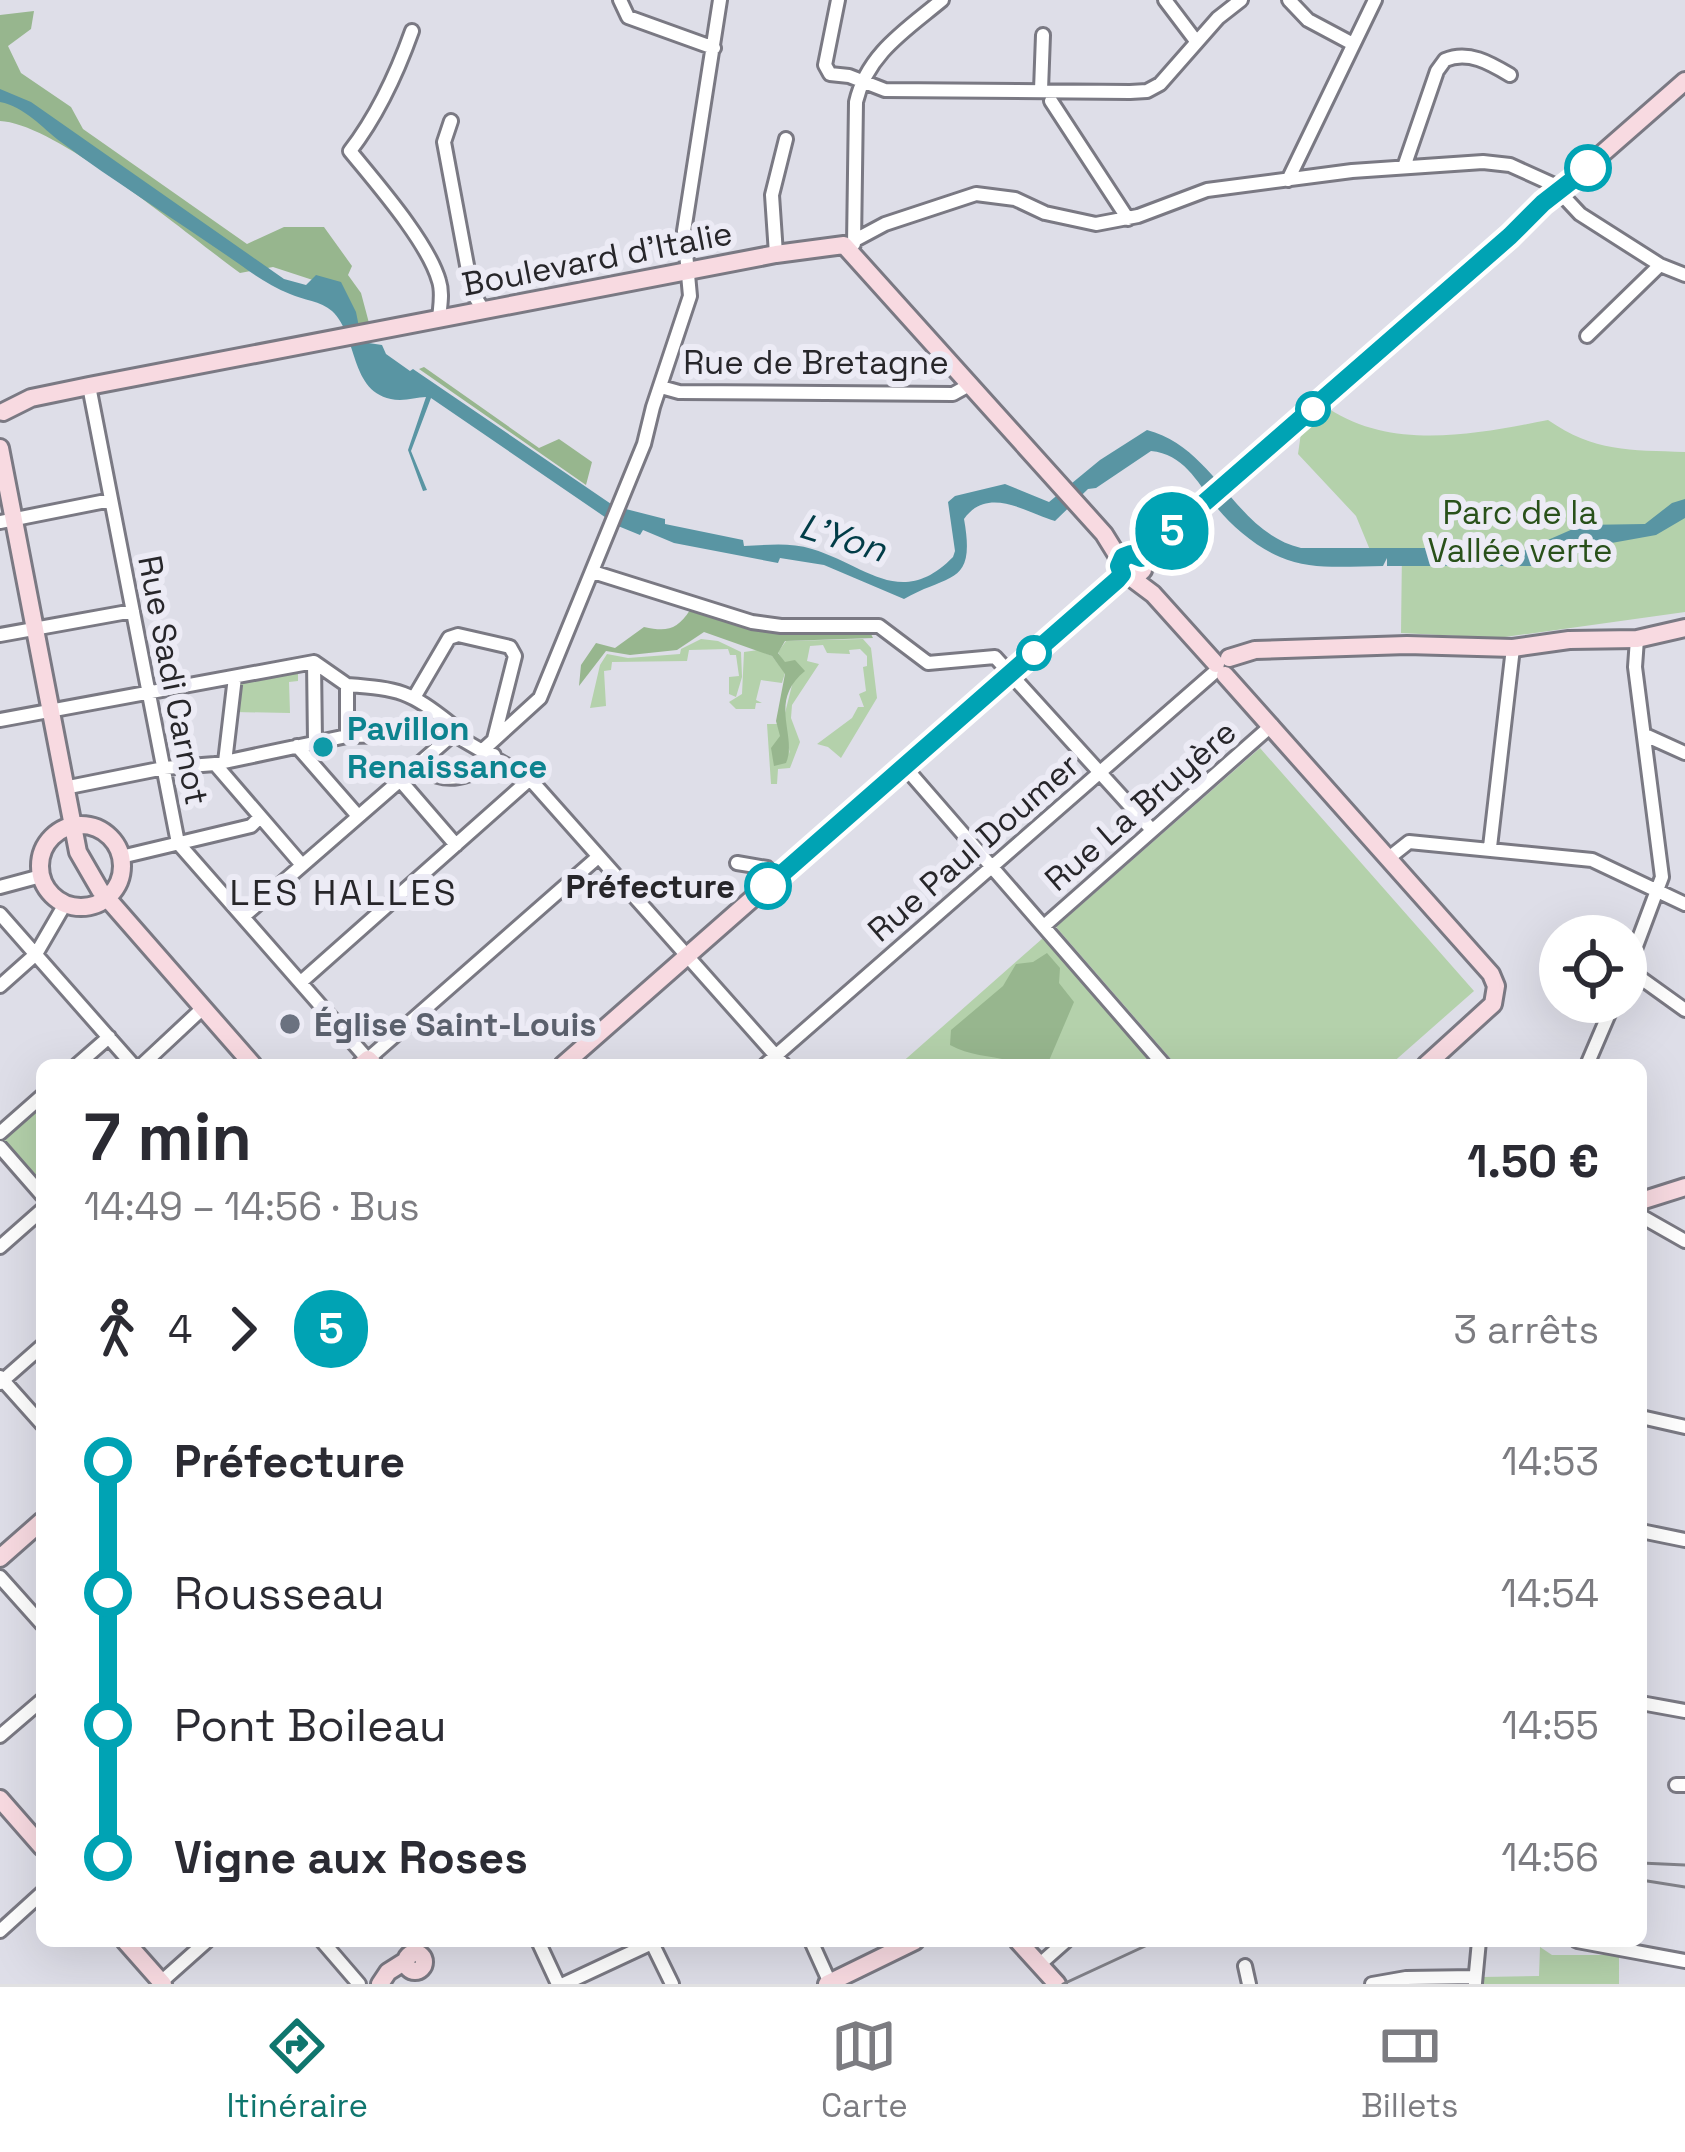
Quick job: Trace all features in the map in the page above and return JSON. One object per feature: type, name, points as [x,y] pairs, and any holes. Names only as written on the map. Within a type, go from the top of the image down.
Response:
[{"type":"main road","points":[[573,1059],[1685,81]]},
{"type":"main road","name":"Boulevard d'Italie","points":[[89,386],[776,254],[848,245]]},
{"type":"main road","points":[[848,245],[1193,638],[1225,666],[1491,974],[1493,1004],[1433,1059]]},
{"type":"main road","points":[[1,406],[89,386]]},
{"type":"main road","points":[[0,448],[7,520],[84,866],[248,1059]]},
{"type":"main road","points":[[1225,666],[1266,652],[1407,645],[1514,648],[1569,640],[1637,639],[1685,628]]},
{"type":"main road","points":[[72,826],[90,826],[106,833],[121,857],[120,879],[107,898],[87,907],[65,904],[50,893],[41,876],[40,858],[48,841],[72,826]]},
{"type":"main road","points":[[1647,1199],[1685,1186]]},
{"type":"main road","points":[[0,1558],[36,1526]]},
{"type":"main road","points":[[0,1799],[36,1840]]},
{"type":"main road","points":[[131,1947],[166,1979]]},
{"type":"main road","points":[[829,1983],[903,1947]]},
{"type":"main road","points":[[1023,1947],[1048,1974]]},
{"type":"main road","points":[[381,1983],[418,1960],[435,1984]]},
{"type":"street","points":[[620,0],[628,17],[714,48]]},
{"type":"street","points":[[505,718],[540,698],[622,502],[690,296],[683,232],[720,0]]},
{"type":"street","points":[[838,0],[825,65],[830,74],[885,90],[1046,96],[1147,92],[1241,0]]},
{"type":"street","points":[[848,245],[860,82],[874,58],[942,0]]},
{"type":"street","points":[[1165,0],[1196,41]]},
{"type":"street","points":[[1289,0],[1308,20],[1353,44]]},
{"type":"street","points":[[1288,180],[1375,0]]},
{"type":"street","points":[[412,31],[364,133],[350,151],[390,200],[435,270],[441,286],[439,320]]},
{"type":"street","points":[[1043,34],[1046,96],[1093,160],[1128,219]]},
{"type":"street","points":[[1404,167],[1445,60],[1466,56],[1510,75]]},
{"type":"street","points":[[451,121],[444,142],[472,292],[484,311]]},
{"type":"street","points":[[776,254],[772,195],[786,140]]},
{"type":"street","points":[[848,245],[885,224],[976,194],[1016,199],[1071,220],[1096,224],[1128,219],[1207,190],[1404,167],[1510,165],[1560,192],[1580,214],[1660,265],[1685,275]]},
{"type":"street","points":[[851,220],[885,224]]},
{"type":"street","points":[[1586,336],[1660,265]]},
{"type":"street","points":[[464,315],[472,292]]},
{"type":"street","name":"Rue de Bretagne","points":[[661,387],[679,392],[953,394],[970,384]]},
{"type":"street","name":"Rue Sadi Carnot","points":[[89,386],[178,843],[365,1059]]},
{"type":"street","points":[[7,520],[111,500]]},
{"type":"street","points":[[593,572],[752,622],[880,626],[928,663],[994,657],[1012,671],[1152,830]]},
{"type":"street","points":[[0,634],[133,611]]},
{"type":"street","points":[[415,696],[446,641],[458,635],[505,644],[513,650],[505,718],[476,775],[430,774],[419,764]]},
{"type":"street","points":[[1637,639],[1636,667],[1662,877],[1647,919]]},
{"type":"street","points":[[1490,848],[1514,648]]},
{"type":"street","points":[[0,720],[314,662],[346,686],[415,696],[452,724],[453,734]]},
{"type":"street","points":[[314,662],[315,742]]},
{"type":"street","name":"Rue Paul Doumer","points":[[778,1059],[1100,771],[1225,666]]},
{"type":"street","points":[[236,676],[220,763],[259,818],[302,865]]},
{"type":"street","points":[[346,686],[347,736]]},
{"type":"street","name":"Rue La Bruyère","points":[[1044,926],[1272,725]]},
{"type":"street","points":[[244,916],[453,734]]},
{"type":"street","points":[[64,788],[164,768],[220,763],[347,736],[453,734],[490,748],[530,779],[689,956],[773,1059]]},
{"type":"street","points":[[1645,735],[1685,753]]},
{"type":"street","points":[[297,746],[358,815]]},
{"type":"street","points":[[904,766],[1159,1059]]},
{"type":"street","points":[[398,779],[456,845]]},
{"type":"street","points":[[301,982],[530,779]]},
{"type":"street","points":[[121,857],[250,826],[259,818]]},
{"type":"street","points":[[1390,857],[1409,842],[1592,860],[1685,904]]},
{"type":"street","points":[[373,1059],[598,857]]},
{"type":"street","points":[[737,863],[767,868],[777,878]]},
{"type":"street","points":[[0,887],[41,876]]},
{"type":"street","points":[[0,986],[36,954],[65,904]]},
{"type":"street","points":[[0,914],[132,1059]]},
{"type":"street","points":[[1647,984],[1685,1010]]},
{"type":"street","points":[[145,1059],[203,1008]]},
{"type":"street","points":[[1590,1059],[1605,1023]]},
{"type":"street","points":[[83,1059],[109,1037]]},
{"type":"street","points":[[0,1132],[36,1101]]},
{"type":"street","points":[[0,1147],[36,1188]]},
{"type":"street","points":[[0,1247],[36,1215]]},
{"type":"street","points":[[1647,1219],[1685,1241]]},
{"type":"street","points":[[36,1351],[1,1380],[36,1418]]},
{"type":"street","points":[[1647,1418],[1685,1427]]},
{"type":"street","points":[[1647,1532],[1685,1540]]},
{"type":"street","points":[[0,1577],[36,1617]]},
{"type":"street","points":[[1647,1704],[1685,1711]]},
{"type":"street","points":[[0,1736],[36,1705]]},
{"type":"street","points":[[0,1931],[36,1898]]},
{"type":"street","points":[[166,1979],[201,1947]]},
{"type":"street","points":[[327,1947],[358,1982]]},
{"type":"street","points":[[541,1947],[561,1984],[642,1947]]},
{"type":"street","points":[[655,1947],[671,1984]]},
{"type":"street","points":[[814,1947],[829,1983]]},
{"type":"street","points":[[1048,1974],[1063,1947]]},
{"type":"street","points":[[1372,1984],[1406,1978],[1475,1981],[1475,1947]]},
{"type":"street","points":[[1609,1947],[1685,1961]]},
{"type":"street","points":[[1245,1966],[1249,1984]]},
{"type":"green space","points":[[34,11],[31,29],[8,46],[21,73],[71,107],[83,129],[247,244],[284,227],[324,227],[352,266],[348,275],[361,293],[369,323],[355,325],[325,284],[273,267],[240,273],[87,160],[24,127],[0,121],[0,15]]},
{"type":"green space","points":[[424,367],[539,448],[559,439],[592,462],[586,485],[419,369]]},
{"type":"green space","name":"Parc de la Vallée verte","points":[[1329,409],[1354,422],[1408,435],[1465,434],[1548,420],[1597,444],[1685,452],[1685,612],[1498,638],[1401,633],[1402,550],[1370,550],[1356,516],[1298,454],[1301,433]]},
{"type":"green space","points":[[690,610],[781,634],[870,632],[873,638],[785,641],[778,653],[785,662],[795,660],[805,671],[785,706],[786,763],[774,766],[771,748],[780,736],[776,721],[785,674],[772,656],[704,632],[677,650],[630,655],[606,651],[579,686],[581,665],[596,643],[615,648],[644,627],[676,625]]},
{"type":"green space","points":[[701,639],[741,652],[742,677],[736,697],[729,694],[729,677],[739,676],[736,655],[728,649],[689,650],[687,661],[612,662],[611,670],[604,671],[606,706],[590,708],[607,654],[628,658],[680,654]]},
{"type":"green space","points":[[863,639],[871,648],[877,698],[841,758],[817,744],[852,718],[858,707],[864,707],[859,694],[866,691],[863,667],[867,656],[860,649],[849,650],[850,654],[827,653],[823,645],[810,646],[807,661],[819,664],[792,705],[791,718],[800,742],[790,768],[778,769],[777,784],[771,784],[767,724],[777,724],[790,754],[783,721],[793,681],[778,652],[786,641]]},
{"type":"green space","points":[[758,650],[772,656],[785,673],[782,683],[761,680],[756,700],[762,703],[756,703],[755,709],[736,709],[729,702],[742,694],[744,652]]},
{"type":"green space","points":[[298,669],[298,681],[289,682],[290,713],[235,712],[238,680]]},
{"type":"green space","points":[[1260,748],[1474,991],[1397,1059],[1171,1059],[1056,927]]},
{"type":"green space","points":[[1043,938],[1148,1059],[906,1059]]},
{"type":"green space","points":[[1047,953],[1060,968],[1059,983],[1074,1002],[1050,1059],[1000,1059],[950,1045],[951,1030],[1003,986],[1016,964],[1033,962]]},
{"type":"green space","points":[[36,1109],[36,1175],[3,1139]]},
{"type":"green space","points":[[1540,1947],[1552,1955],[1619,1955],[1619,1984],[1482,1984],[1482,1977],[1539,1976]]},
{"type":"water","points":[[0,89],[31,102],[284,279],[306,285],[316,275],[341,282],[356,312],[362,342],[382,345],[386,354],[410,371],[614,506],[665,519],[665,524],[743,540],[744,546],[804,547],[883,579],[917,580],[953,557],[948,502],[955,496],[1005,484],[1049,502],[1100,460],[1147,430],[1191,454],[1258,525],[1301,548],[1470,548],[1518,553],[1582,525],[1645,524],[1685,499],[1685,518],[1656,535],[1567,551],[1532,566],[1387,566],[1387,558],[1383,566],[1318,566],[1280,557],[1253,541],[1220,512],[1181,463],[1151,451],[1088,489],[1055,521],[1008,504],[974,509],[964,519],[967,541],[962,567],[946,580],[904,599],[824,565],[780,558],[778,563],[674,543],[618,526],[431,398],[411,451],[427,490],[423,491],[408,450],[426,397],[400,400],[371,389],[332,311],[253,274],[25,113],[0,102]]},
{"type":"railway","points":[[1647,1863],[1685,1865]]},
{"type":"railway","points":[[1647,1881],[1685,1887]]},
{"type":"railway","points":[[1063,1984],[1143,1947]]},
{"type":"bus line","name":"5","points":[[768,886],[1117,580],[1123,557],[1135,554],[1141,558],[1588,168]]},
{"type":"place","name":"Pavillon Renaissance","points":[[323,747]]},
{"type":"place","name":"Préfecture","points":[[768,886]]},
{"type":"place","name":"Église Saint-Louis","points":[[290,1024]]},
{"type":"district","name":"LES HALLES","points":[[344,892]]},
{"type":"water label","name":"L'Yon","points":[[843,537]]}]
